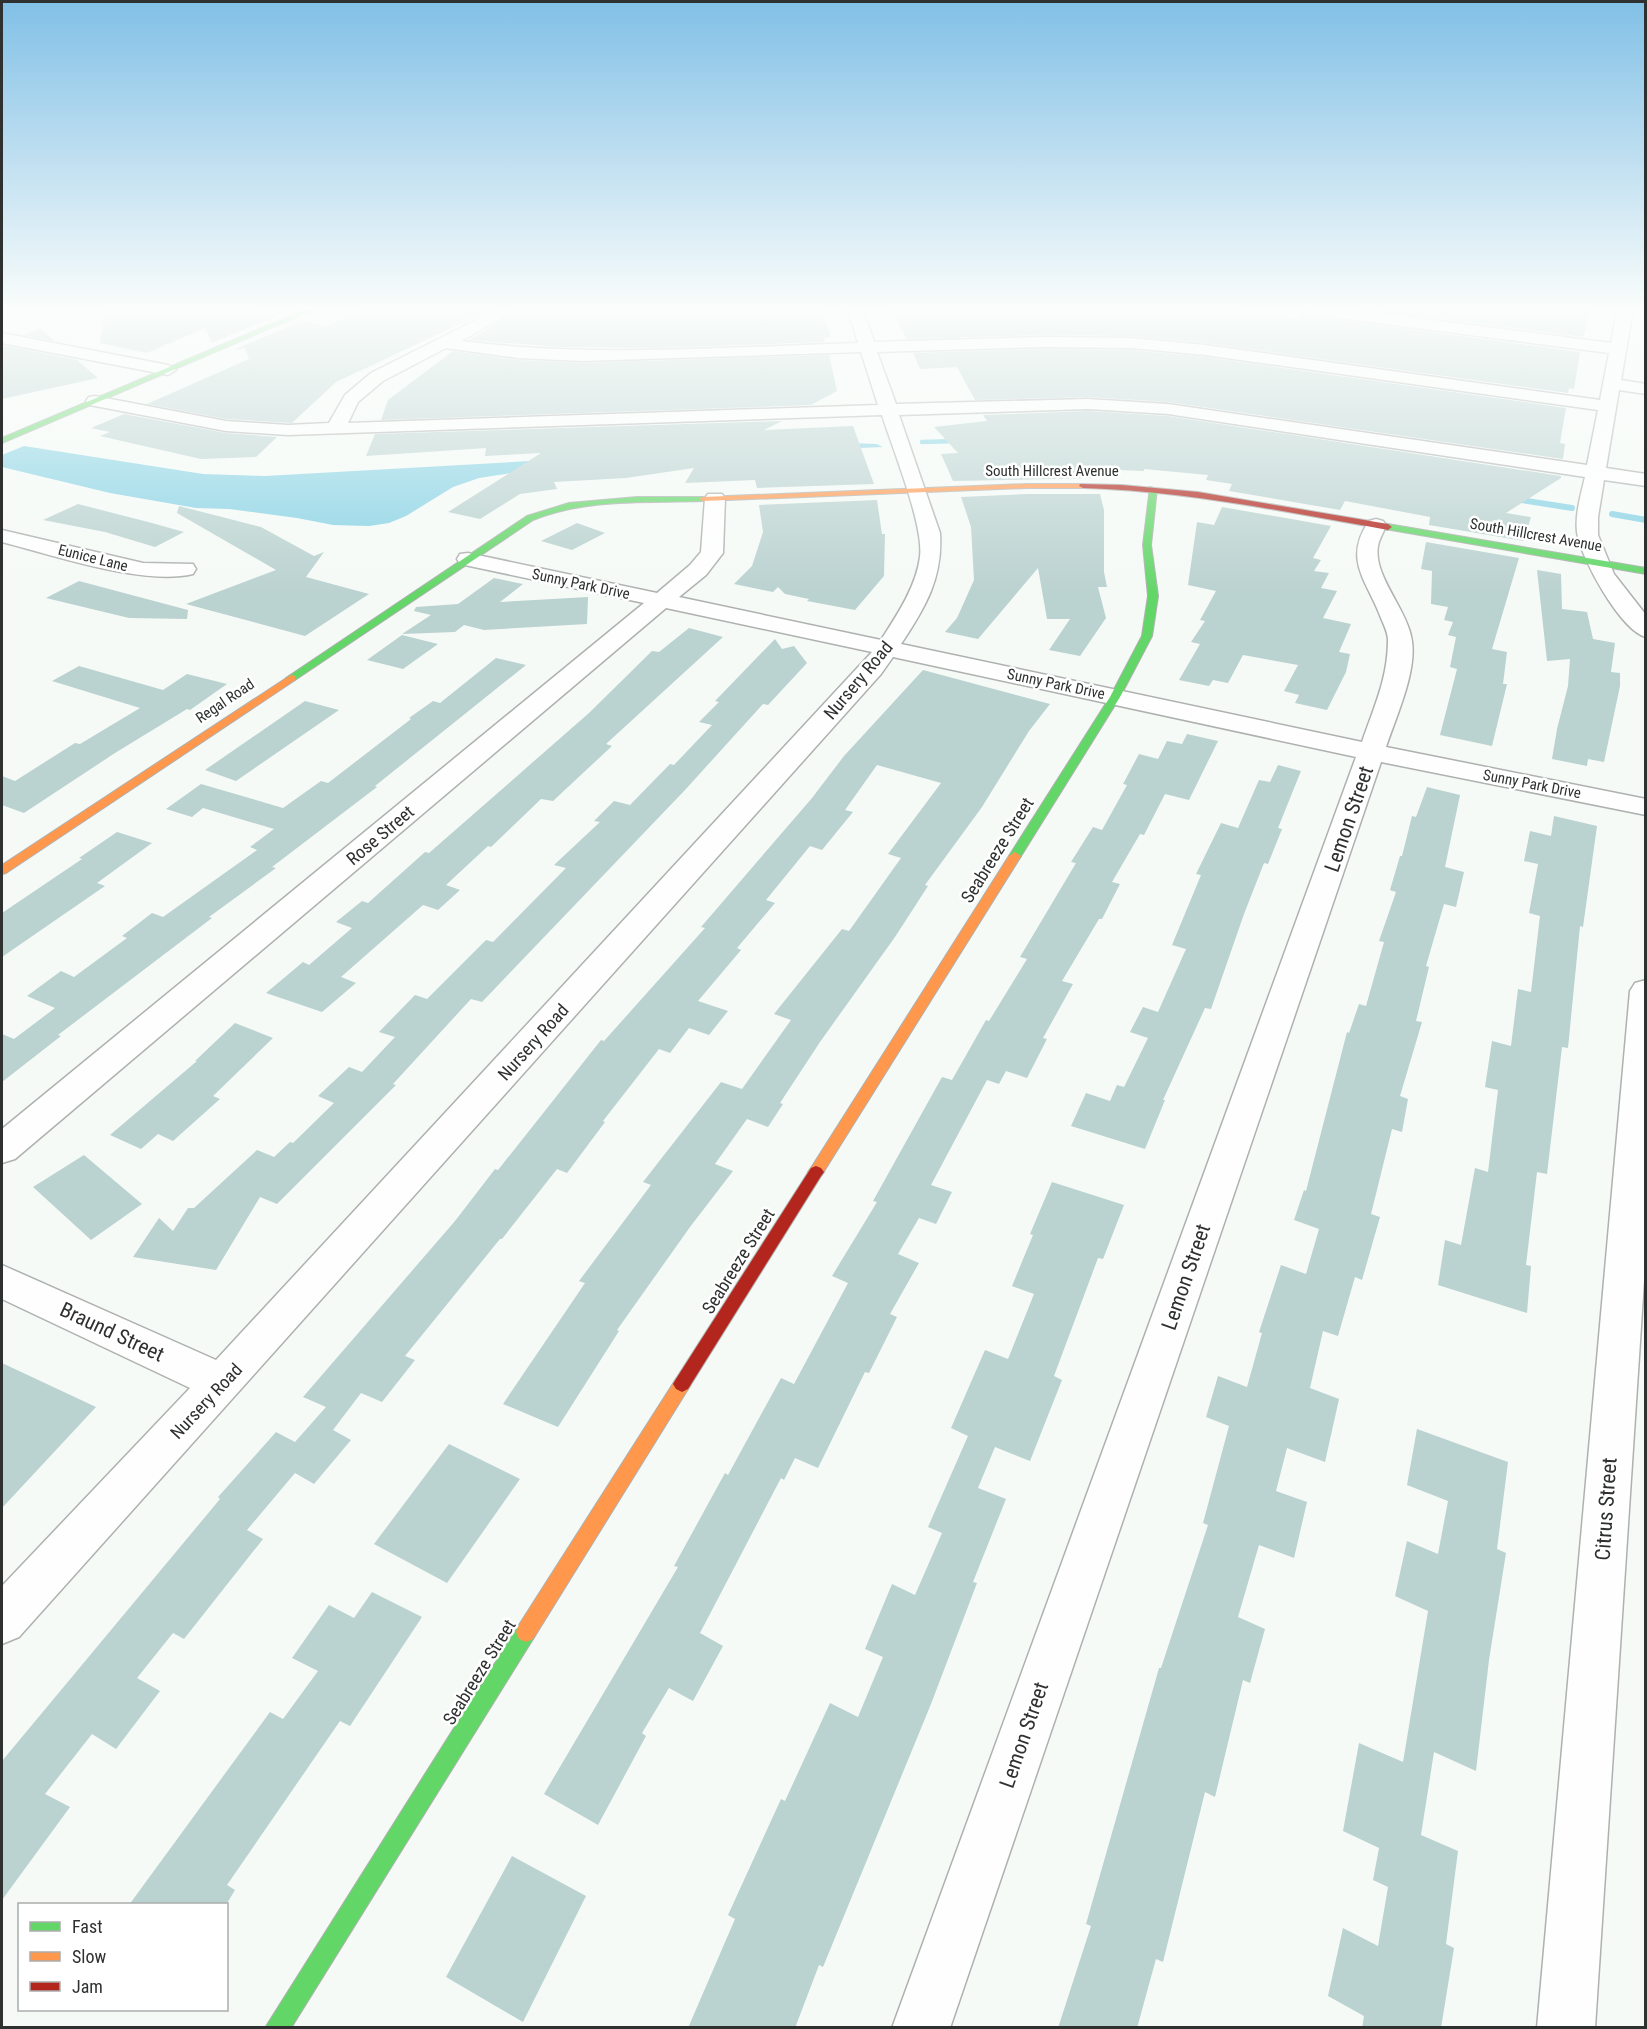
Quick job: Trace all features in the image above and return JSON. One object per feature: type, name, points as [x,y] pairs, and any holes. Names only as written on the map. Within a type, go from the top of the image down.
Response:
[{"type":"street","points":[[2,441],[86,405]]},
{"type":"street","points":[[114,405],[226,426],[288,430],[1065,405]]},
{"type":"street","points":[[336,428],[348,405]]},
{"type":"street","name":"Nursery Road","points":[[2,1620],[222,1383],[872,669],[914,604],[930,561],[930,533],[885,405]]},
{"type":"street","points":[[1099,405],[1168,409],[1646,480]]},
{"type":"street","points":[[1599,405],[1608,406],[1589,507],[1587,533],[1607,583],[1646,630]]},
{"type":"street","name":"South Hillcrest Avenue","points":[[468,559],[530,518],[548,509],[571,504],[1068,485],[1152,489],[1646,571]]},
{"type":"street","name":"Seabreeze Street","points":[[277,2028],[1115,697],[1147,636],[1154,596],[1147,545],[1152,489]]},
{"type":"street","name":"Rose Street","points":[[2,1149],[698,570],[712,553],[715,498]]},
{"type":"street","name":"Lemon Street","points":[[921,2028],[1398,676],[1400,637],[1386,600],[1370,573],[1367,547],[1376,525]]},
{"type":"street","name":"Eunice Lane","points":[[2,536],[143,570],[185,569]]},
{"type":"street","name":"Sunny Park Drive","points":[[468,559],[1372,752],[1646,807]]},
{"type":"street","name":"Regal Road","points":[[2,870],[468,559]]},
{"type":"street","name":"Citrus Street","points":[[1566,2028],[1646,991]]},
{"type":"street","name":"Braund Street","points":[[2,1281],[222,1383]]},
{"type":"water","points":[[849,443],[877,444],[883,447],[772,452],[530,470],[479,478],[453,487],[406,516],[389,523],[369,526],[333,525],[229,509],[196,508],[110,493],[2,467],[2,455],[24,446],[203,474],[265,476]]},
{"type":"building","points":[[151,405],[312,405],[292,423],[226,419]]},
{"type":"building","points":[[386,405],[812,405],[811,405],[381,420]]},
{"type":"building","points":[[1187,405],[1543,405],[1566,408],[1560,443],[1565,444],[1563,459]]},
{"type":"building","points":[[1088,411],[1168,416],[1561,476],[1561,478],[1506,513],[1531,517],[1524,541],[1429,525],[1430,517],[1345,501],[1340,510],[1229,491],[1232,484],[1206,480],[1208,475],[1144,469],[1144,471],[1093,469],[1095,478],[953,481],[941,454],[958,453],[934,427],[987,421],[983,415]]},
{"type":"building","points":[[124,414],[226,433],[277,437],[256,457],[201,459],[100,436],[110,432],[91,428]]},
{"type":"building","points":[[782,421],[764,430],[853,426],[874,484],[757,488],[755,480],[685,483],[694,468],[626,478],[554,482],[557,489],[520,494],[480,519],[448,512],[541,453],[485,456],[486,448],[366,456],[375,434]]},
{"type":"building","points":[[1100,494],[1104,510],[1104,572],[1107,587],[1098,587],[1106,618],[1080,656],[1049,650],[1070,619],[1047,619],[1038,568],[978,639],[945,632],[957,618],[974,580],[971,527],[961,497]]},
{"type":"building","points":[[877,500],[882,534],[885,534],[884,576],[855,610],[807,601],[809,599],[785,594],[778,587],[773,592],[734,584],[752,566],[763,532],[759,505]]},
{"type":"building","points":[[78,504],[184,532],[155,547],[105,532],[43,520]]},
{"type":"building","points":[[179,506],[261,527],[314,556],[324,552],[306,577],[369,594],[305,636],[186,604],[276,570],[177,513]]},
{"type":"building","points":[[1222,507],[1331,526],[1313,558],[1321,560],[1314,571],[1329,573],[1321,588],[1337,591],[1323,618],[1351,624],[1339,652],[1350,654],[1346,672],[1327,710],[1295,703],[1299,695],[1284,691],[1298,665],[1243,655],[1228,683],[1213,680],[1209,686],[1179,680],[1200,644],[1191,642],[1205,621],[1200,620],[1216,591],[1188,585],[1197,522],[1214,525]]},
{"type":"building","points":[[577,523],[605,533],[572,550],[541,541]]},
{"type":"building","points":[[1426,542],[1519,558],[1492,649],[1507,652],[1503,684],[1507,684],[1492,746],[1440,735],[1457,669],[1450,667],[1456,637],[1448,635],[1453,622],[1444,620],[1448,607],[1431,604],[1432,571],[1421,569]]},
{"type":"building","points":[[1537,570],[1561,574],[1562,609],[1587,612],[1593,639],[1615,643],[1611,672],[1620,673],[1620,686],[1604,762],[1588,759],[1587,766],[1552,759],[1568,686],[1570,659],[1547,661]]},
{"type":"building","points":[[494,578],[523,584],[500,602],[588,597],[587,624],[484,630],[464,625],[455,632],[402,634],[431,615],[414,611],[416,607],[458,604]]},
{"type":"building","points":[[79,581],[188,610],[187,619],[129,618],[46,598]]},
{"type":"building","points":[[689,628],[723,637],[606,744],[612,746],[553,801],[541,799],[491,847],[488,846],[446,885],[460,890],[438,910],[423,905],[341,977],[356,983],[322,1012],[266,993],[303,962],[309,965],[352,928],[336,922],[362,901],[368,903],[425,852],[429,853],[589,713],[652,651],[659,652]]},
{"type":"building","points":[[402,635],[438,644],[403,669],[367,660]]},
{"type":"building","points":[[775,639],[782,649],[794,646],[807,663],[768,705],[763,704],[685,790],[482,1002],[471,999],[393,1084],[396,1085],[277,1204],[260,1197],[216,1270],[133,1257],[159,1218],[173,1231],[188,1208],[194,1208],[257,1150],[274,1157],[290,1142],[293,1143],[334,1103],[318,1096],[349,1067],[362,1072],[395,1037],[379,1032],[415,995],[427,999],[486,940],[493,942],[566,868],[554,865],[600,822],[594,821],[614,801],[630,805],[670,764],[674,765],[712,725],[699,722],[719,702],[715,701]]},
{"type":"building","points":[[496,658],[526,665],[375,786],[377,787],[272,867],[276,868],[209,917],[212,918],[58,1035],[61,1036],[2,1082],[2,1034],[14,1039],[55,1008],[27,996],[61,971],[74,977],[127,938],[122,936],[152,913],[163,917],[257,850],[250,847],[274,829],[203,808],[192,817],[166,809],[201,784],[283,808],[321,781],[328,783],[411,719],[409,718],[433,701],[440,703]]},
{"type":"building","points":[[79,666],[163,690],[187,674],[227,684],[190,710],[187,709],[115,753],[24,813],[2,805],[2,776],[15,781],[75,743],[80,744],[140,708],[52,681]]},
{"type":"building","points":[[923,670],[1050,704],[1029,731],[982,807],[925,885],[928,886],[895,937],[820,1042],[780,1103],[783,1104],[768,1127],[747,1119],[715,1164],[733,1171],[617,1330],[619,1331],[558,1427],[503,1404],[585,1283],[579,1281],[651,1185],[643,1182],[721,1082],[742,1089],[791,1020],[774,1014],[842,929],[849,931],[901,858],[888,854],[941,783],[877,765],[845,810],[853,812],[822,850],[810,846],[766,900],[775,903],[737,948],[741,950],[698,1001],[728,1011],[709,1035],[689,1028],[670,1053],[659,1049],[603,1121],[605,1122],[567,1173],[557,1169],[405,1356],[415,1360],[382,1402],[361,1393],[333,1430],[351,1440],[314,1484],[295,1473],[247,1530],[263,1539],[184,1639],[173,1633],[137,1678],[160,1691],[116,1749],[92,1734],[45,1794],[70,1807],[2,1900],[2,1761],[220,1499],[218,1497],[276,1432],[295,1442],[326,1407],[303,1397],[455,1221],[495,1169],[498,1170],[601,1040],[604,1041],[705,928],[701,927],[812,798],[844,756]]},
{"type":"building","points":[[305,701],[339,710],[236,781],[205,770]]},
{"type":"building","points":[[1187,734],[1218,741],[1189,800],[1165,794],[1144,835],[1140,834],[1112,882],[1120,884],[1102,919],[1099,919],[1062,981],[1073,984],[1043,1038],[1047,1039],[1027,1078],[1006,1071],[999,1084],[987,1080],[931,1185],[952,1192],[936,1224],[919,1218],[898,1254],[919,1263],[890,1314],[897,1317],[869,1373],[865,1372],[818,1468],[795,1458],[784,1480],[781,1478],[700,1633],[723,1646],[693,1701],[669,1688],[642,1733],[646,1736],[598,1825],[544,1794],[678,1567],[674,1566],[725,1473],[728,1475],[781,1378],[794,1384],[848,1283],[832,1276],[877,1202],[873,1201],[942,1077],[952,1080],[986,1020],[989,1021],[1027,959],[1020,957],[1076,863],[1071,862],[1093,827],[1102,830],[1127,785],[1123,784],[1139,754],[1158,759],[1167,741],[1182,744]]},
{"type":"building","points":[[1278,765],[1301,771],[1278,828],[1282,829],[1268,864],[1264,863],[1211,1009],[1205,1008],[1163,1100],[1165,1100],[1145,1149],[1071,1126],[1086,1093],[1110,1101],[1117,1085],[1124,1087],[1148,1038],[1130,1032],[1143,1007],[1158,1012],[1186,949],[1172,945],[1201,875],[1196,874],[1221,823],[1238,828],[1259,780],[1270,782]]},
{"type":"building","points":[[1427,787],[1460,795],[1445,867],[1464,872],[1456,907],[1444,904],[1426,966],[1429,967],[1416,1021],[1422,1022],[1400,1096],[1408,1099],[1402,1132],[1392,1129],[1371,1214],[1380,1217],[1362,1280],[1355,1277],[1338,1336],[1323,1331],[1310,1388],[1339,1399],[1325,1462],[1287,1448],[1276,1491],[1307,1502],[1294,1558],[1259,1545],[1238,1617],[1265,1629],[1250,1683],[1243,1680],[1215,1797],[1205,1792],[1163,1962],[1156,1959],[1137,2028],[1058,2028],[1091,1926],[1086,1924],[1159,1668],[1161,1668],[1208,1525],[1203,1523],[1229,1426],[1206,1417],[1218,1376],[1247,1387],[1262,1333],[1259,1332],[1281,1265],[1306,1274],[1319,1229],[1294,1220],[1304,1190],[1306,1191],[1347,1032],[1349,1033],[1359,1004],[1366,1006],[1384,942],[1379,941],[1396,892],[1390,890],[1400,856],[1402,856],[1412,816],[1416,817]]},
{"type":"building","points":[[1554,816],[1597,826],[1583,927],[1580,926],[1568,1048],[1562,1047],[1547,1174],[1537,1172],[1526,1265],[1531,1266],[1527,1313],[1438,1285],[1445,1240],[1461,1245],[1475,1168],[1488,1172],[1498,1090],[1485,1087],[1492,1041],[1511,1046],[1518,989],[1531,992],[1540,916],[1529,913],[1538,864],[1524,861],[1530,831],[1551,836]]},
{"type":"building","points":[[117,832],[152,843],[97,883],[105,886],[2,957],[2,913],[82,859],[79,858]]},
{"type":"building","points":[[235,1023],[273,1038],[213,1096],[220,1099],[173,1141],[158,1134],[141,1149],[110,1135],[197,1061],[195,1061]]},
{"type":"building","points":[[84,1155],[142,1204],[91,1240],[33,1187]]},
{"type":"building","points":[[1052,1182],[1124,1205],[1103,1259],[1098,1258],[1054,1376],[1062,1380],[1030,1461],[995,1447],[978,1488],[1006,1499],[973,1582],[977,1583],[931,1704],[823,1967],[819,1965],[795,2028],[688,2028],[735,1919],[728,1915],[781,1799],[785,1801],[830,1703],[858,1717],[883,1657],[865,1649],[892,1584],[915,1595],[942,1533],[928,1527],[968,1436],[951,1428],[985,1350],[1008,1359],[1034,1294],[1012,1286],[1033,1235],[1030,1234]]},
{"type":"building","points":[[2,1363],[96,1407],[2,1508]]},
{"type":"building","points":[[1417,1429],[1508,1462],[1497,1549],[1506,1553],[1489,1660],[1476,1771],[1434,1752],[1421,1835],[1458,1851],[1446,1944],[1454,1948],[1441,2028],[1362,2028],[1364,2016],[1328,1996],[1343,1928],[1378,1946],[1388,1887],[1373,1880],[1379,1848],[1343,1831],[1359,1743],[1403,1762],[1428,1611],[1395,1596],[1407,1541],[1438,1554],[1448,1501],[1407,1485]]},
{"type":"building","points":[[449,1444],[520,1479],[447,1583],[374,1544]]},
{"type":"building","points":[[372,1592],[422,1617],[350,1726],[340,1721],[227,1885],[235,1890],[227,1903],[130,1903],[270,1712],[283,1719],[318,1671],[292,1658],[329,1605],[354,1618]]},
{"type":"building","points":[[512,1856],[586,1896],[523,2022],[446,1977]]},
{"type":"waterway","points":[[922,442],[957,441]]},
{"type":"waterway","points":[[1515,499],[1572,508]]},
{"type":"waterway","points":[[1612,514],[1646,520]]},
{"type":"traffic: fast","points":[[2,441],[87,405]]},
{"type":"traffic: fast","points":[[1015,856],[1115,697],[1147,636],[1153,596],[1147,545],[1153,489]]},
{"type":"traffic: fast","points":[[291,678],[530,518],[548,511],[591,502],[703,499]]},
{"type":"traffic: fast","points":[[1388,527],[1646,571]]},
{"type":"traffic: fast","points":[[277,2028],[526,1632]]},
{"type":"traffic: slow","points":[[703,499],[1027,486],[1083,486]]},
{"type":"traffic: slow","points":[[2,870],[291,678]]},
{"type":"traffic: slow","points":[[816,1172],[1015,856]]},
{"type":"traffic: slow","points":[[526,1632],[682,1384]]},
{"type":"traffic: jam","points":[[1083,486],[1198,494],[1388,527]]},
{"type":"traffic: jam","points":[[682,1384],[816,1172]]}]
